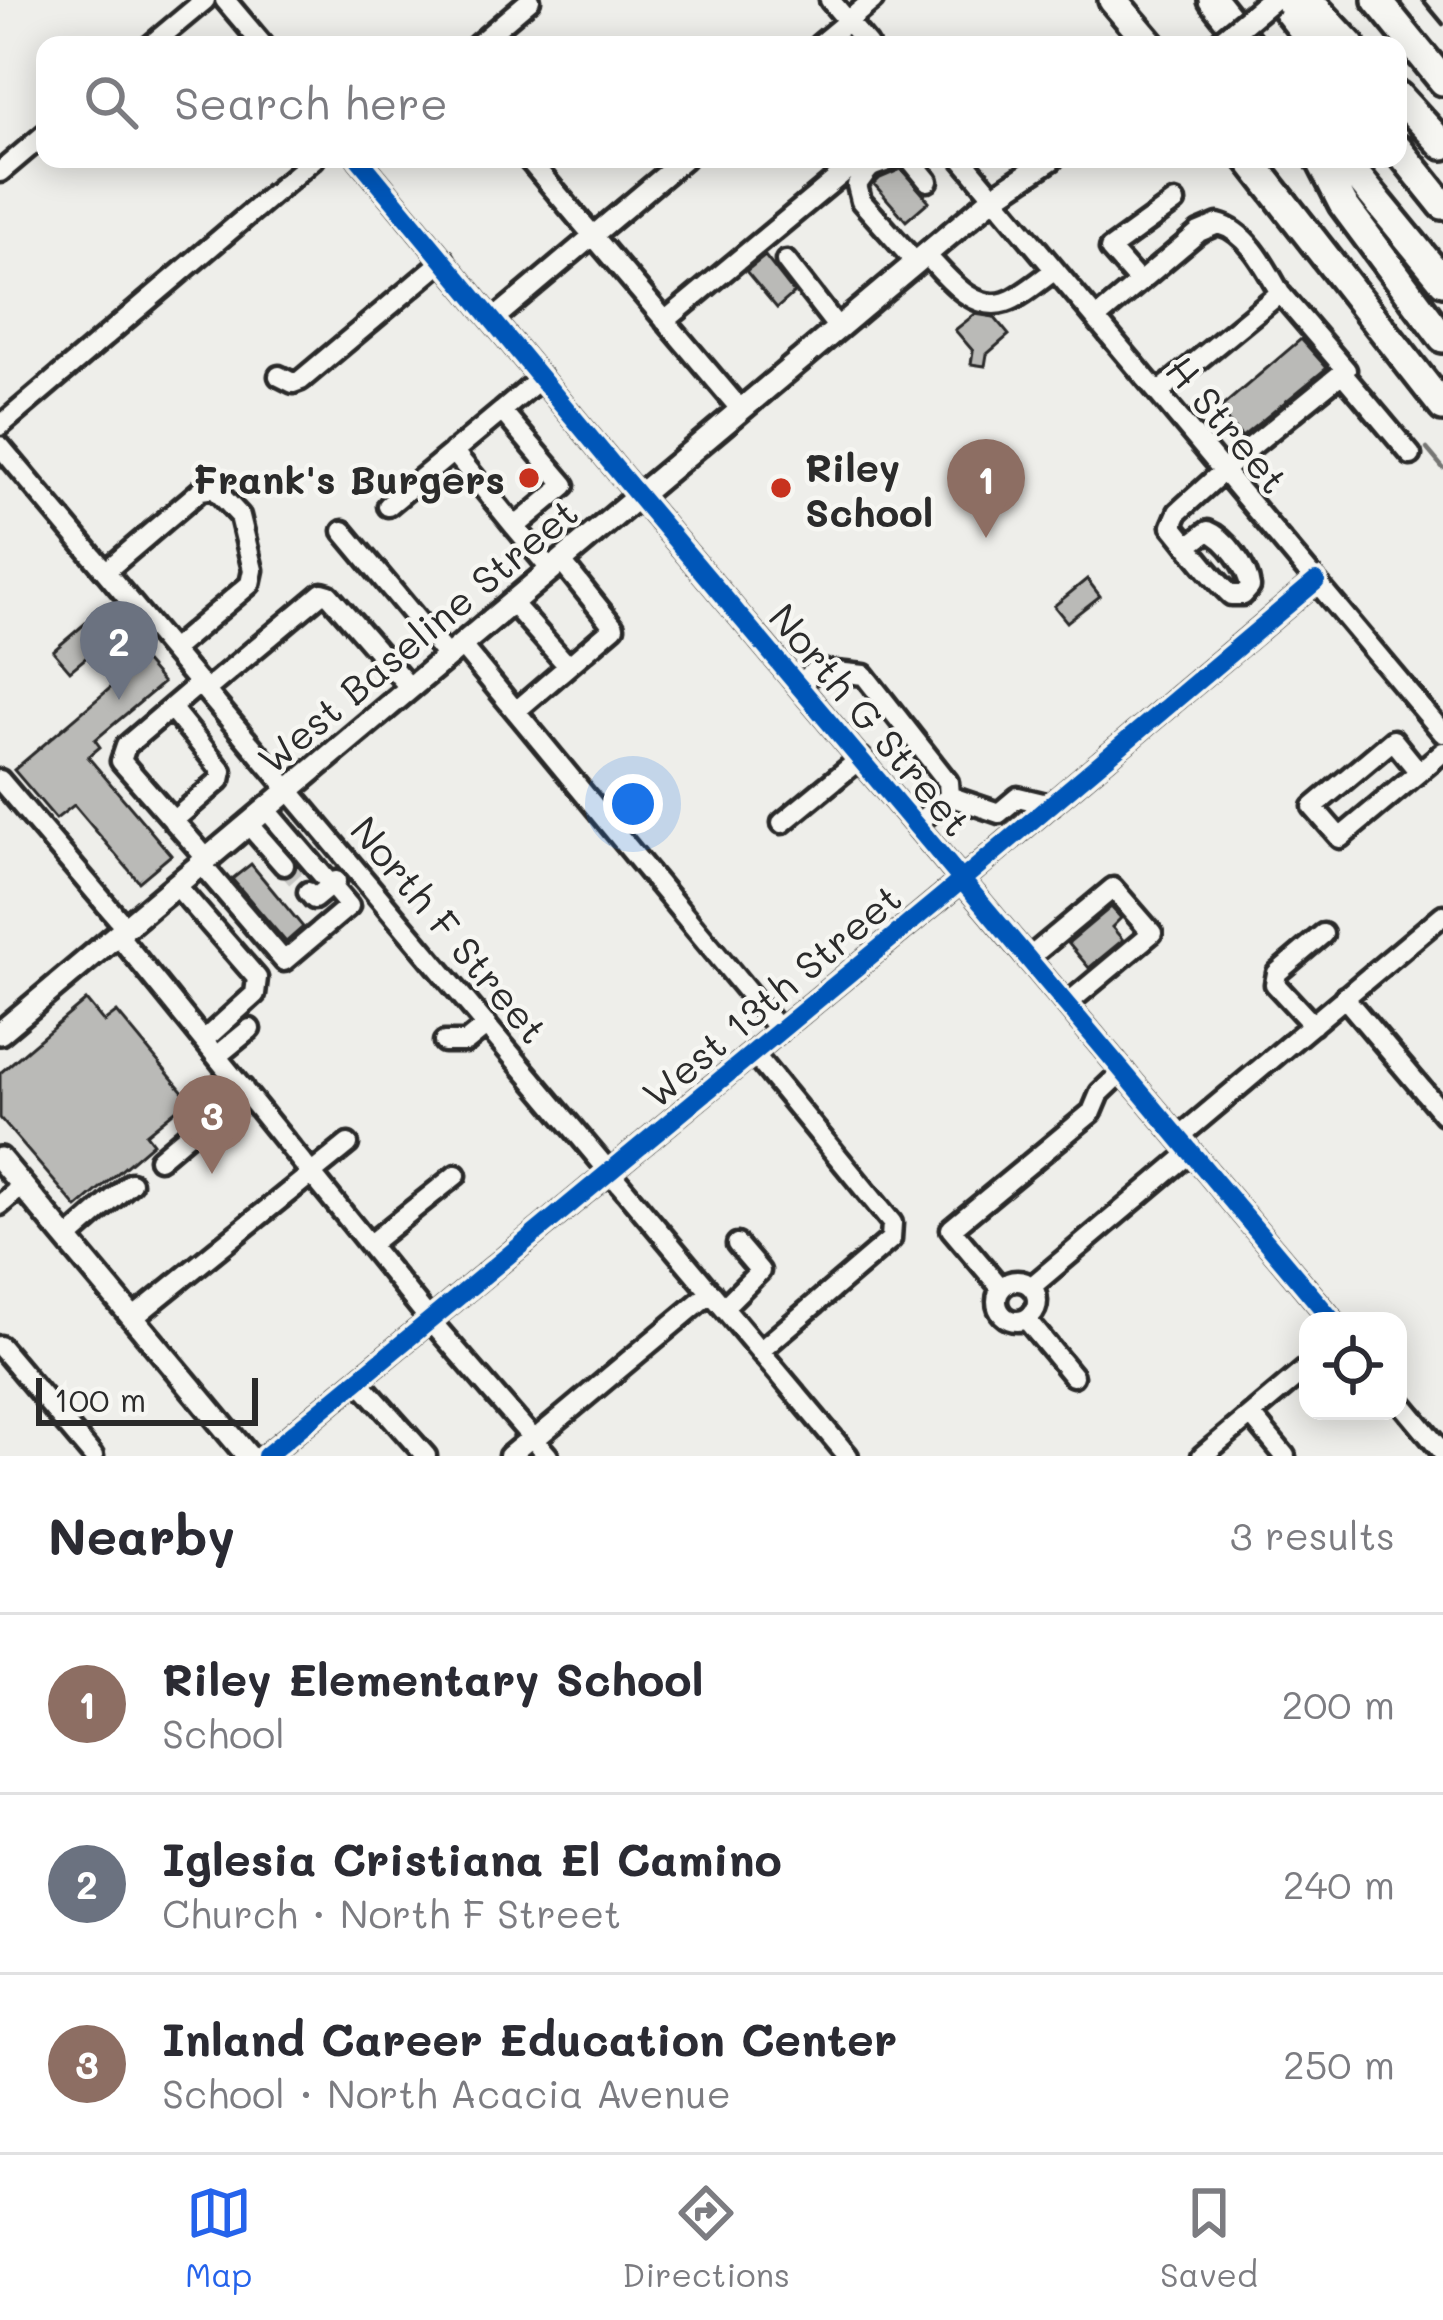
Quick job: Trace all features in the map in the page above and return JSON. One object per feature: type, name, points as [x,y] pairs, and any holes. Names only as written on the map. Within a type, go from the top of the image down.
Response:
[{"type":"highway","points":[[1113,0],[1143,36]]},
{"type":"highway","points":[[1213,0],[1243,36]]},
{"type":"highway","points":[[1275,0],[1307,36]]},
{"type":"highway","points":[[1308,0],[1342,36]]},
{"type":"highway","points":[[1377,0],[1406,36]]},
{"type":"highway","points":[[1407,37],[1443,81]]},
{"type":"highway","points":[[1407,106],[1443,145]]},
{"type":"highway","points":[[1407,160],[1443,205]]},
{"type":"highway","points":[[1257,168],[1443,407]]},
{"type":"highway","points":[[1325,168],[1343,204],[1443,338]]},
{"type":"highway","points":[[1349,168],[1443,281]]},
{"type":"main road","points":[[1228,36],[1275,0]]},
{"type":"main road","name":"West Baseline Street","points":[[0,1033],[994,197],[1038,168]]},
{"type":"main road","points":[[0,1159],[248,1456]]},
{"type":"street","points":[[162,36],[205,0]]},
{"type":"street","points":[[224,0],[255,36]]},
{"type":"street","points":[[487,36],[530,0]]},
{"type":"street","points":[[830,0],[860,36]]},
{"type":"street","points":[[830,36],[873,0]]},
{"type":"street","points":[[0,172],[36,142]]},
{"type":"street","points":[[0,426],[303,168]]},
{"type":"street","name":"North G Street","points":[[367,168],[1325,1312]]},
{"type":"street","points":[[535,168],[741,410]]},
{"type":"street","points":[[494,320],[673,168]]},
{"type":"street","points":[[665,321],[849,168]]},
{"type":"street","points":[[869,168],[857,185],[861,201],[972,300],[1005,303],[1055,270]]},
{"type":"street","points":[[917,168],[928,181]]},
{"type":"street","name":"H Street","points":[[970,168],[1443,733]]},
{"type":"street","points":[[1139,282],[1110,249],[1174,202]]},
{"type":"street","points":[[1096,319],[1199,232],[1218,224],[1234,230],[1346,370],[1178,512],[1172,526],[1188,546]]},
{"type":"street","points":[[279,376],[293,383],[301,380],[444,260]]},
{"type":"street","points":[[786,260],[838,328]]},
{"type":"street","points":[[1158,393],[1280,292]]},
{"type":"street","points":[[1342,373],[1411,455]]},
{"type":"street","points":[[388,506],[541,378]]},
{"type":"street","points":[[502,410],[565,485],[515,527]]},
{"type":"street","name":"North F Street","points":[[0,446],[848,1456]]},
{"type":"street","points":[[453,452],[515,527],[614,625],[515,711]]},
{"type":"street","points":[[106,571],[201,490],[214,488],[240,516],[253,570],[250,584],[172,650]]},
{"type":"street","points":[[343,531],[515,711],[780,1030]]},
{"type":"street","name":"West 13th Street","points":[[266,1456],[1316,580]]},
{"type":"street","points":[[266,809],[349,906],[284,961],[122,761],[126,746],[322,593],[410,688]]},
{"type":"street","points":[[513,604],[568,666]]},
{"type":"street","points":[[799,684],[816,670],[864,675],[948,782],[949,796]]},
{"type":"street","points":[[171,708],[222,771],[220,780],[173,821]]},
{"type":"street","points":[[1420,772],[1393,740],[1313,807],[1340,838],[1420,772],[1443,752]]},
{"type":"street","points":[[782,823],[861,758]]},
{"type":"street","points":[[3,791],[122,932],[430,1320],[548,1456]]},
{"type":"street","points":[[949,796],[998,813],[1018,797],[1051,805]]},
{"type":"street","points":[[916,824],[949,796]]},
{"type":"street","points":[[248,824],[284,865]]},
{"type":"street","points":[[308,892],[314,899],[354,866]]},
{"type":"street","points":[[176,885],[257,978],[255,994],[210,1048]]},
{"type":"street","points":[[1029,958],[1113,888],[1152,933],[1067,1004]]},
{"type":"street","points":[[1031,1287],[1313,1024],[1443,915]]},
{"type":"street","points":[[1313,1024],[1275,983],[1277,974],[1324,934]]},
{"type":"street","points":[[1344,998],[1443,1114]]},
{"type":"street","points":[[444,1042],[466,1042],[487,1025]]},
{"type":"street","points":[[210,1048],[250,1029]]},
{"type":"street","points":[[753,1053],[892,1223],[891,1240],[760,1351]]},
{"type":"street","points":[[1001,1288],[951,1229],[1092,1112],[1100,1093],[1124,1071]]},
{"type":"street","points":[[159,1159],[243,1088]]},
{"type":"street","points":[[133,1318],[348,1144]]},
{"type":"street","points":[[370,1244],[456,1175]]},
{"type":"street","points":[[67,1239],[131,1184]]},
{"type":"street","points":[[0,1205],[22,1186]]},
{"type":"street","points":[[509,1456],[760,1271],[737,1244]]},
{"type":"street","points":[[1016,1281],[1031,1287],[1036,1304],[1033,1313],[1026,1319],[1008,1320],[1001,1314],[997,1297],[1001,1288],[1016,1281]]},
{"type":"street","points":[[1026,1319],[1073,1376]]},
{"type":"street","points":[[0,1346],[93,1456]]},
{"type":"street","points":[[1202,1456],[1299,1375]]},
{"type":"street","points":[[358,1380],[426,1456]]},
{"type":"street","points":[[1407,1410],[1443,1453]]},
{"type":"street","points":[[1251,1415],[1285,1456]]},
{"type":"building","points":[[901,169],[929,201],[906,221],[874,184]]},
{"type":"building","points":[[765,256],[794,293],[777,308],[746,271]]},
{"type":"building","points":[[975,314],[994,317],[1009,335],[987,354],[985,366],[971,364],[973,351],[955,330]]},
{"type":"building","points":[[1301,339],[1327,368],[1242,437],[1218,410]]},
{"type":"building","points":[[1087,579],[1100,596],[1067,622],[1054,606]]},
{"type":"building","points":[[102,609],[121,632],[70,671],[53,651]]},
{"type":"building","points":[[143,660],[163,683],[95,740],[100,747],[88,757],[171,855],[139,882],[74,805],[56,819],[14,770]]},
{"type":"building","points":[[251,864],[303,927],[286,942],[232,879]]},
{"type":"building","points":[[1111,907],[1121,918],[1112,927],[1123,940],[1089,968],[1068,943]]},
{"type":"building","points":[[86,1000],[104,1022],[117,1012],[189,1099],[146,1134],[153,1143],[77,1208],[0,1118],[0,1073]]},
{"type":"waterway","points":[[1427,449],[1443,468]]},
{"type":"tunnel","points":[[284,865],[308,892]]},
{"type":"railway","points":[[1423,0],[1443,24]]},
{"type":"cycle path","points":[[366,168],[1325,1312]]},
{"type":"cycle path","points":[[266,1456],[1316,581]]},
{"type":"place","name":"Frank's Burgers","points":[[529,478]]},
{"type":"place","name":"Riley School","points":[[781,488]]},
{"type":"place","name":"Riley Elementary School","points":[[986,538]]},
{"type":"place","name":"Iglesia Cristiana El Camino","points":[[119,700]]},
{"type":"place","name":"Inland Career Education Center","points":[[212,1174]]}]
